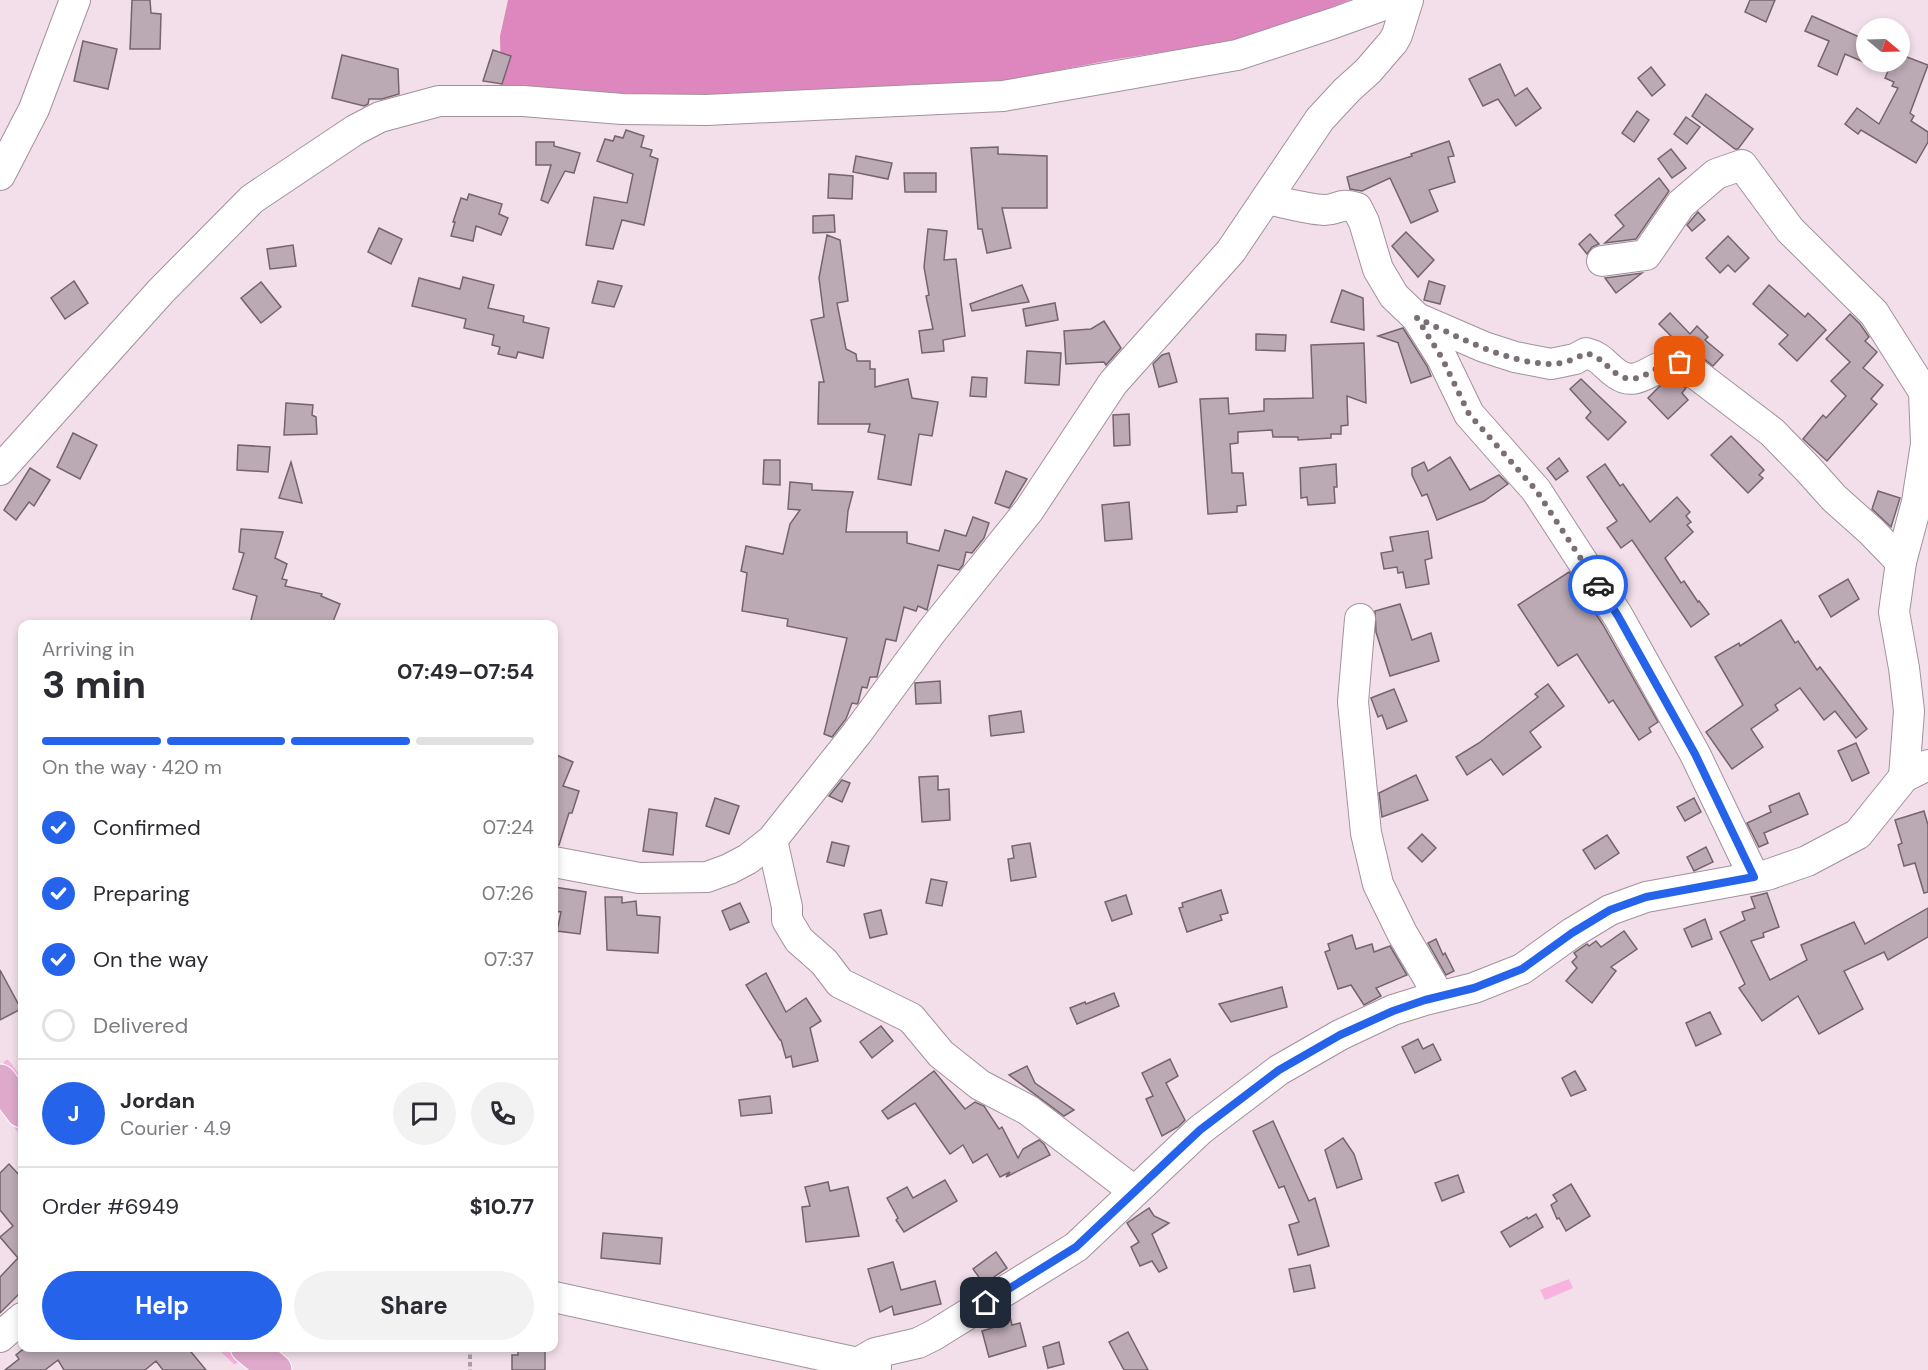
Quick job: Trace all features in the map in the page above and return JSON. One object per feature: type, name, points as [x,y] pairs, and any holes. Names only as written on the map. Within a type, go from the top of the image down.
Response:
[{"type":"main road","points":[[0,1081],[18,1106]]},
{"type":"main road","points":[[253,1352],[275,1370]]},
{"type":"street","points":[[0,176],[34,109],[75,0]]},
{"type":"street","points":[[0,470],[161,291],[252,199],[355,130],[380,117],[440,100],[523,101],[622,109],[705,110],[1003,96],[1237,55],[1381,6],[1389,0]]},
{"type":"street","points":[[558,863],[639,878],[707,878],[748,859],[771,840],[857,733],[932,631],[1029,510],[1113,383],[1231,250],[1320,119],[1368,71],[1393,42],[1408,0]]},
{"type":"street","points":[[858,1363],[875,1353],[918,1342],[934,1335],[1076,1247],[1200,1130],[1279,1070],[1369,1021],[1439,996],[1474,988],[1522,969],[1572,933],[1610,910],[1646,897],[1754,877],[1807,861],[1858,834],[1916,771],[1904,668],[1894,612],[1901,562],[1917,502],[1926,444],[1926,388],[1874,313],[1790,230],[1742,165],[1716,174],[1681,204],[1646,255],[1602,261]]},
{"type":"street","points":[[1267,198],[1299,207],[1327,210],[1345,204],[1357,208],[1364,222],[1377,269],[1394,296],[1417,318],[1442,358],[1469,414],[1536,490],[1618,616],[1695,754],[1754,877]]},
{"type":"street","points":[[1417,318],[1485,347],[1515,357],[1551,364],[1575,359],[1586,353],[1607,363],[1616,374],[1626,379],[1634,380],[1666,364],[1680,362],[1772,432],[1834,498],[1901,562]]},
{"type":"street","points":[[1360,619],[1353,702],[1366,833],[1378,884],[1402,933],[1439,996]]},
{"type":"street","points":[[771,840],[787,907],[787,920],[799,940],[824,962],[840,983],[911,1018],[941,1054],[981,1085],[1028,1110],[1134,1191]]},
{"type":"street","points":[[558,1298],[892,1370]]},
{"type":"street","points":[[0,1337],[18,1321]]},
{"type":"path","points":[[470,1352],[470,1370]]},
{"type":"shaded area","points":[[508,0],[1350,0],[1255,38],[1111,60],[995,83],[713,98],[501,87],[500,36]]},
{"type":"shaded area","points":[[1569,1279],[1573,1288],[1545,1300],[1540,1290]]},
{"type":"building","points":[[132,0],[150,0],[151,13],[161,14],[160,49],[130,49]]},
{"type":"building","points":[[1750,0],[1775,0],[1766,22],[1745,12]]},
{"type":"building","points":[[1812,16],[1856,36],[1856,59],[1845,54],[1837,75],[1818,66],[1829,41],[1805,31]]},
{"type":"building","points":[[83,41],[117,49],[108,89],[74,81]]},
{"type":"building","points":[[493,50],[511,56],[502,84],[483,81]]},
{"type":"building","points":[[342,55],[398,69],[399,94],[382,99],[369,99],[368,104],[364,106],[332,98]]},
{"type":"building","points":[[1910,58],[1928,65],[1910,113],[1914,116],[1911,121],[1928,132],[1928,142],[1916,163],[1861,130],[1858,134],[1845,124],[1857,108],[1879,124],[1898,88],[1892,86],[1894,82],[1885,78],[1888,72],[1910,72]]},
{"type":"building","points":[[1500,64],[1515,96],[1527,88],[1541,108],[1516,126],[1498,99],[1483,106],[1469,79]]},
{"type":"building","points":[[1651,67],[1665,85],[1652,96],[1638,78]]},
{"type":"building","points":[[1706,94],[1753,129],[1738,149],[1692,116]]},
{"type":"building","points":[[1637,111],[1649,120],[1634,142],[1622,133]]},
{"type":"building","points":[[1686,117],[1700,127],[1687,144],[1674,134]]},
{"type":"building","points":[[626,130],[644,136],[641,147],[652,150],[650,156],[658,159],[644,225],[622,220],[613,249],[586,245],[594,197],[627,203],[633,174],[597,161],[605,139],[613,141],[615,136],[623,138]]},
{"type":"building","points":[[1449,141],[1454,156],[1448,157],[1455,182],[1429,190],[1438,211],[1411,223],[1390,178],[1362,191],[1350,189],[1347,177],[1412,156],[1411,154]]},
{"type":"building","points":[[536,142],[554,142],[554,146],[580,153],[574,173],[565,171],[548,203],[541,200],[551,165],[536,165]]},
{"type":"building","points":[[998,147],[998,154],[1047,156],[1047,208],[1002,208],[1011,248],[987,253],[982,229],[978,229],[971,148]]},
{"type":"building","points":[[1671,149],[1686,168],[1672,178],[1658,159]]},
{"type":"building","points":[[856,156],[892,163],[888,179],[853,172]]},
{"type":"building","points":[[904,173],[936,173],[936,192],[905,192]]},
{"type":"building","points":[[829,174],[853,176],[852,199],[828,198]]},
{"type":"building","points":[[1659,178],[1669,191],[1636,239],[1605,243],[1624,226],[1615,215]]},
{"type":"building","points":[[469,194],[502,204],[499,214],[508,218],[501,235],[476,226],[473,241],[451,236],[461,198],[467,200]]},
{"type":"building","points":[[1698,212],[1705,220],[1692,231],[1687,225]]},
{"type":"building","points":[[834,215],[835,232],[813,233],[813,216]]},
{"type":"building","points":[[379,228],[402,239],[391,264],[368,252]]},
{"type":"building","points":[[928,229],[947,231],[944,260],[956,259],[965,336],[943,340],[944,351],[922,353],[919,331],[933,329],[926,296],[929,295],[924,267]]},
{"type":"building","points":[[1406,232],[1434,260],[1418,277],[1392,246]]},
{"type":"building","points":[[1590,234],[1599,244],[1592,247],[1587,254],[1579,244]]},
{"type":"building","points":[[827,235],[840,240],[848,301],[837,303],[846,349],[856,354],[857,361],[870,361],[870,369],[875,369],[875,387],[908,379],[912,398],[938,402],[932,436],[919,434],[911,485],[878,479],[885,435],[868,432],[870,424],[818,424],[819,382],[824,382],[811,320],[824,317],[819,278]]},
{"type":"building","points":[[1728,236],[1749,258],[1735,272],[1728,265],[1720,273],[1706,258]]},
{"type":"building","points":[[293,245],[296,266],[270,269],[267,249]]},
{"type":"building","points":[[1642,273],[1616,293],[1605,278]]},
{"type":"building","points":[[463,277],[494,285],[488,308],[524,316],[523,322],[549,328],[543,358],[518,352],[516,358],[498,354],[500,347],[492,345],[494,335],[464,328],[466,319],[412,306],[419,278],[460,289]]},
{"type":"building","points":[[74,281],[88,303],[65,319],[51,298]]},
{"type":"building","points":[[598,281],[622,286],[614,307],[592,303]]},
{"type":"building","points":[[1429,281],[1445,286],[1440,304],[1424,300]]},
{"type":"building","points":[[261,282],[281,307],[261,323],[241,298]]},
{"type":"building","points":[[1022,285],[1029,302],[972,311],[970,304]]},
{"type":"building","points":[[1769,285],[1805,317],[1808,313],[1826,330],[1797,361],[1779,344],[1788,335],[1753,304]]},
{"type":"building","points":[[1342,290],[1363,298],[1364,330],[1331,322]]},
{"type":"building","points":[[1055,303],[1058,320],[1026,326],[1023,309]]},
{"type":"building","points":[[1670,313],[1690,334],[1697,326],[1708,337],[1705,340],[1723,355],[1713,366],[1690,348],[1680,345],[1659,324]]},
{"type":"building","points":[[1850,314],[1869,337],[1865,341],[1877,352],[1863,368],[1883,385],[1871,399],[1877,404],[1827,461],[1803,439],[1823,415],[1826,418],[1846,396],[1831,381],[1850,362],[1826,339]]},
{"type":"building","points":[[1104,321],[1121,348],[1106,365],[1104,362],[1066,364],[1064,331],[1091,329]]},
{"type":"building","points":[[1403,328],[1431,376],[1411,383],[1399,343],[1378,336]]},
{"type":"building","points":[[1256,334],[1286,335],[1285,351],[1256,350]]},
{"type":"building","points":[[1364,343],[1366,403],[1347,396],[1348,425],[1341,426],[1341,434],[1331,434],[1331,438],[1298,440],[1298,437],[1273,437],[1272,430],[1238,432],[1238,443],[1230,444],[1232,473],[1243,473],[1246,505],[1237,506],[1237,512],[1208,514],[1200,399],[1228,398],[1229,414],[1264,411],[1264,399],[1313,398],[1311,345]]},
{"type":"building","points":[[1027,351],[1061,353],[1059,385],[1025,383]]},
{"type":"building","points":[[1169,353],[1177,382],[1159,387],[1153,364],[1162,355]]},
{"type":"building","points":[[972,377],[987,378],[986,397],[970,396]]},
{"type":"building","points":[[1581,379],[1626,422],[1608,440],[1586,418],[1591,412],[1570,389]]},
{"type":"building","points":[[1674,380],[1686,388],[1682,393],[1688,400],[1668,419],[1648,398],[1660,386]]},
{"type":"building","points":[[286,403],[313,405],[312,415],[316,417],[317,434],[284,435]]},
{"type":"building","points":[[1129,414],[1130,445],[1114,446],[1113,415]]},
{"type":"building","points":[[73,433],[97,445],[80,479],[57,467]]},
{"type":"building","points":[[1731,436],[1764,470],[1759,475],[1763,478],[1748,493],[1711,455]]},
{"type":"building","points":[[238,445],[270,447],[268,472],[237,470]]},
{"type":"building","points":[[1450,457],[1470,490],[1499,475],[1508,484],[1484,501],[1437,520],[1427,494],[1422,496],[1412,475],[1412,468],[1424,462],[1428,471]]},
{"type":"building","points":[[1559,458],[1568,471],[1556,480],[1547,468]]},
{"type":"building","points":[[764,460],[780,460],[780,485],[763,484]]},
{"type":"building","points":[[291,462],[302,503],[279,498]]},
{"type":"building","points":[[1336,464],[1335,503],[1308,505],[1307,497],[1301,498],[1300,468]]},
{"type":"building","points":[[1605,464],[1620,486],[1623,484],[1650,522],[1677,497],[1690,512],[1686,516],[1691,522],[1687,525],[1693,532],[1665,558],[1681,583],[1684,581],[1709,614],[1691,627],[1632,540],[1621,548],[1607,528],[1617,521],[1587,477]]},
{"type":"building","points":[[30,468],[50,480],[34,506],[29,502],[16,520],[4,510]]},
{"type":"building","points":[[1006,471],[1027,479],[1009,508],[995,503]]},
{"type":"building","points":[[790,482],[812,484],[812,490],[853,492],[846,532],[907,532],[907,543],[939,551],[945,530],[966,536],[973,517],[989,523],[984,538],[972,553],[966,552],[963,565],[959,570],[938,565],[927,610],[918,606],[916,611],[904,607],[896,641],[886,639],[877,677],[870,677],[867,688],[862,687],[858,703],[852,703],[846,719],[832,737],[824,734],[847,638],[787,626],[788,619],[742,611],[747,573],[741,571],[746,546],[783,554],[790,524],[800,510],[788,509]]},
{"type":"building","points":[[1878,491],[1900,498],[1891,527],[1872,509]]},
{"type":"building","points":[[1129,502],[1132,539],[1105,541],[1102,505]]},
{"type":"building","points":[[241,529],[283,532],[275,558],[287,564],[282,579],[287,580],[285,586],[322,594],[321,596],[340,604],[334,620],[251,620],[257,596],[233,589],[244,553],[239,552]]},
{"type":"building","points":[[1428,531],[1432,558],[1425,560],[1429,584],[1406,588],[1403,572],[1398,573],[1397,567],[1384,569],[1381,553],[1393,551],[1390,537]]},
{"type":"building","points":[[1569,572],[1603,625],[1658,722],[1649,728],[1651,732],[1639,740],[1613,700],[1609,703],[1577,654],[1558,666],[1518,605]]},
{"type":"building","points":[[1848,579],[1859,599],[1831,617],[1819,596]]},
{"type":"building","points":[[1400,604],[1412,640],[1431,633],[1439,661],[1390,676],[1376,632],[1375,611]]},
{"type":"building","points":[[1781,620],[1795,643],[1798,641],[1817,670],[1820,667],[1867,729],[1856,738],[1835,711],[1824,720],[1800,688],[1775,705],[1778,710],[1751,729],[1763,747],[1732,769],[1706,732],[1743,705],[1715,657],[1739,643],[1740,646]]},
{"type":"building","points":[[940,681],[941,703],[916,704],[915,683]]},
{"type":"building","points":[[1548,684],[1564,706],[1530,732],[1541,747],[1503,775],[1491,759],[1467,775],[1456,757],[1479,743],[1538,697],[1535,694]]},
{"type":"building","points":[[1394,689],[1407,721],[1387,729],[1382,715],[1378,717],[1371,698]]},
{"type":"building","points":[[1021,711],[1024,732],[991,736],[989,716]]},
{"type":"building","points":[[1856,743],[1869,773],[1852,781],[1838,751]]},
{"type":"building","points":[[558,756],[573,762],[563,786],[579,791],[559,845]]},
{"type":"building","points":[[1416,775],[1428,800],[1382,817],[1379,793]]},
{"type":"building","points":[[938,776],[938,790],[949,789],[950,820],[922,822],[919,777]]},
{"type":"building","points":[[842,780],[850,783],[842,802],[829,796]]},
{"type":"building","points":[[1799,793],[1808,814],[1764,833],[1768,843],[1759,847],[1747,823],[1771,812],[1769,806]]},
{"type":"building","points":[[715,798],[739,806],[729,834],[706,826]]},
{"type":"building","points":[[1694,798],[1701,812],[1685,821],[1677,807]]},
{"type":"building","points":[[649,809],[677,813],[673,855],[643,851]]},
{"type":"building","points":[[1924,811],[1928,825],[1928,892],[1924,893],[1915,863],[1904,866],[1898,845],[1902,843],[1895,820]]},
{"type":"building","points":[[1422,834],[1436,848],[1422,862],[1408,848]]},
{"type":"building","points":[[1607,835],[1619,853],[1595,869],[1583,850]]},
{"type":"building","points":[[832,842],[849,846],[844,866],[827,862]]},
{"type":"building","points":[[1030,843],[1036,877],[1011,881],[1008,859],[1014,858],[1012,846]]},
{"type":"building","points":[[1706,847],[1713,862],[1694,871],[1687,857]]},
{"type":"building","points":[[931,879],[947,882],[942,906],[926,903]]},
{"type":"building","points":[[558,888],[586,892],[580,934],[558,931],[561,912],[558,912]]},
{"type":"building","points":[[1221,890],[1228,913],[1220,915],[1222,920],[1187,932],[1179,908],[1183,907],[1182,903]]},
{"type":"building","points":[[1767,893],[1779,927],[1763,933],[1764,937],[1751,941],[1770,980],[1807,960],[1801,945],[1854,922],[1865,944],[1928,908],[1928,937],[1888,960],[1884,952],[1844,971],[1863,1009],[1819,1034],[1798,996],[1762,1021],[1739,988],[1745,984],[1720,932],[1745,920],[1742,912],[1755,908],[1751,897]]},
{"type":"building","points":[[1126,895],[1132,914],[1112,921],[1105,902]]},
{"type":"building","points":[[605,897],[622,897],[622,903],[636,901],[637,915],[660,917],[658,953],[607,950]]},
{"type":"building","points":[[740,903],[749,922],[730,930],[722,911]]},
{"type":"building","points":[[881,910],[887,934],[870,938],[864,914]]},
{"type":"building","points":[[1705,919],[1712,939],[1692,947],[1684,929]]},
{"type":"building","points":[[1624,931],[1637,949],[1611,967],[1616,971],[1592,1003],[1566,981],[1577,968],[1572,962],[1577,957],[1574,953],[1596,941],[1601,947]]},
{"type":"building","points":[[1352,935],[1356,949],[1372,944],[1374,952],[1390,946],[1407,975],[1376,988],[1381,996],[1364,1005],[1351,985],[1338,989],[1325,952],[1330,950],[1328,944]]},
{"type":"building","points":[[1436,939],[1454,971],[1446,975],[1428,943]]},
{"type":"building","points":[[0,970],[18,1003],[18,1011],[0,1020]]},
{"type":"building","points":[[766,973],[786,1012],[806,998],[821,1021],[810,1028],[818,1061],[793,1067],[791,1056],[786,1058],[781,1040],[746,985]]},
{"type":"building","points":[[1282,987],[1287,1007],[1231,1022],[1219,1004]]},
{"type":"building","points":[[1114,993],[1119,1006],[1077,1024],[1070,1008]]},
{"type":"building","points":[[1710,1012],[1721,1034],[1696,1046],[1686,1023]]},
{"type":"building","points":[[881,1026],[893,1041],[872,1058],[860,1042]]},
{"type":"building","points":[[1418,1039],[1423,1049],[1433,1044],[1441,1060],[1415,1073],[1402,1047]]},
{"type":"building","points":[[1170,1059],[1178,1076],[1166,1083],[1185,1120],[1162,1136],[1146,1099],[1153,1096],[1142,1073]]},
{"type":"building","points":[[1027,1066],[1035,1083],[1074,1110],[1064,1116],[1009,1075]]},
{"type":"building","points":[[934,1071],[965,1109],[975,1102],[984,1106],[999,1129],[1002,1127],[1018,1158],[1023,1149],[1039,1140],[1050,1155],[1006,1177],[1010,1172],[1000,1177],[987,1154],[973,1163],[963,1145],[950,1154],[915,1103],[888,1119],[882,1111]]},
{"type":"building","points":[[1575,1071],[1586,1090],[1571,1096],[1562,1078]]},
{"type":"building","points":[[770,1096],[772,1113],[741,1116],[739,1100]]},
{"type":"building","points":[[1273,1121],[1309,1201],[1315,1198],[1329,1246],[1298,1255],[1289,1225],[1299,1222],[1284,1186],[1279,1188],[1253,1131]]},
{"type":"building","points":[[1343,1138],[1354,1154],[1362,1179],[1337,1188],[1325,1150]]},
{"type":"building","points":[[9,1164],[18,1174],[18,1258],[0,1237],[13,1226],[0,1210],[0,1173]]},
{"type":"building","points":[[1458,1175],[1464,1192],[1442,1201],[1435,1183]]},
{"type":"building","points":[[945,1180],[957,1201],[904,1232],[887,1198],[907,1187],[913,1198]]},
{"type":"building","points":[[828,1182],[830,1191],[848,1187],[859,1236],[806,1242],[802,1207],[810,1206],[805,1187]]},
{"type":"building","points":[[1571,1184],[1590,1216],[1566,1231],[1551,1205],[1557,1201],[1553,1195]]},
{"type":"building","points":[[1149,1208],[1154,1216],[1169,1223],[1152,1234],[1167,1268],[1159,1272],[1152,1261],[1140,1266],[1131,1247],[1139,1242],[1127,1223]]},
{"type":"building","points":[[1536,1214],[1543,1227],[1510,1247],[1501,1232]]},
{"type":"building","points":[[603,1233],[662,1238],[660,1264],[601,1258]]},
{"type":"building","points":[[996,1252],[1007,1268],[984,1284],[973,1269]]},
{"type":"building","points":[[18,1258],[18,1295],[0,1313],[0,1277]]},
{"type":"building","points":[[893,1262],[901,1290],[935,1281],[941,1304],[894,1315],[892,1306],[880,1312],[868,1269]]},
{"type":"building","points":[[1310,1265],[1315,1288],[1294,1292],[1289,1269]]},
{"type":"building","points":[[1010,1317],[1012,1325],[1020,1323],[1026,1346],[989,1357],[982,1331],[992,1328],[991,1322]]},
{"type":"building","points":[[1128,1332],[1148,1370],[1124,1370],[1109,1342]]},
{"type":"building","points":[[1059,1342],[1064,1364],[1048,1368],[1043,1347]]},
{"type":"building","points":[[20,1352],[191,1352],[206,1370],[163,1370],[156,1361],[145,1370],[64,1370],[58,1360],[45,1370],[5,1370],[19,1359],[16,1355]]},
{"type":"building","points":[[518,1352],[545,1352],[545,1370],[512,1370],[512,1355],[518,1355]]},
{"type":"waterway","points":[[7,1063],[18,1078]]},
{"type":"waterway","points":[[13,1120],[18,1127]]},
{"type":"waterway","points":[[225,1352],[235,1361]]},
{"type":"way so far","points":[[1598,585],[1536,490],[1469,414],[1442,358],[1417,318],[1485,347],[1515,357],[1551,364],[1575,359],[1586,353],[1592,354],[1607,363],[1616,374],[1626,379],[1634,380],[1666,364],[1680,362]]},
{"type":"route","points":[[986,1303],[1076,1247],[1200,1130],[1279,1070],[1340,1035],[1393,1011],[1425,1000],[1474,988],[1522,969],[1572,933],[1610,910],[1646,897],[1754,877],[1695,754],[1656,682],[1598,585]]}]
